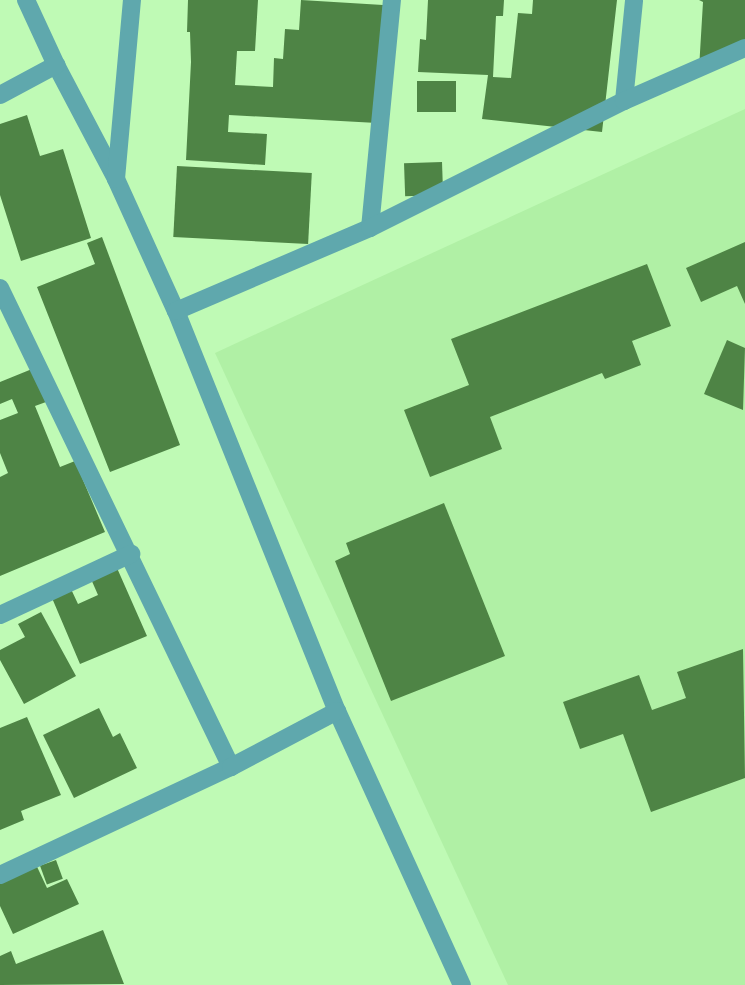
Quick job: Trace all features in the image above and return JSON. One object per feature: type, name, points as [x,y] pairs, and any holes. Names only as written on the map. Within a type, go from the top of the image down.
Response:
[{"type":"street","points":[[26,0],[56,65],[116,179],[176,311],[337,710],[462,985]]},
{"type":"street","points":[[116,179],[132,0]]},
{"type":"street","points":[[370,228],[392,0]]},
{"type":"street","points":[[624,100],[634,0]]},
{"type":"street","points":[[176,311],[370,228],[624,100],[745,48]]},
{"type":"street","points":[[0,95],[56,65]]},
{"type":"street","points":[[0,288],[131,554],[231,767]]},
{"type":"street","points":[[0,615],[131,554]]},
{"type":"street","points":[[0,875],[231,767],[337,710]]},
{"type":"shaded area","points":[[745,109],[745,985],[508,985],[215,353]]},
{"type":"building","points":[[188,0],[258,0],[255,51],[237,51],[235,85],[273,87],[274,58],[283,59],[285,29],[299,30],[301,0],[383,5],[377,123],[229,115],[228,132],[267,134],[265,165],[186,160],[191,62],[190,32],[187,32]]},
{"type":"building","points":[[428,0],[504,0],[503,16],[496,16],[493,77],[511,78],[518,13],[532,14],[533,0],[617,0],[602,132],[482,119],[488,75],[418,72],[420,39],[426,40]]},
{"type":"building","points":[[699,0],[745,0],[745,47],[699,69],[703,2]]},
{"type":"building","points":[[417,81],[456,81],[456,112],[417,112]]},
{"type":"building","points":[[27,115],[40,156],[63,149],[91,238],[21,261],[0,195],[0,124]]},
{"type":"building","points":[[442,162],[443,195],[405,196],[404,163]]},
{"type":"building","points":[[177,166],[312,173],[308,244],[173,237]]},
{"type":"building","points":[[102,237],[180,445],[110,472],[37,287],[95,264],[87,243]]},
{"type":"building","points":[[745,242],[745,304],[737,286],[701,302],[686,268]]},
{"type":"building","points":[[647,264],[671,326],[632,341],[641,365],[605,379],[602,373],[490,417],[502,449],[430,477],[404,410],[469,385],[451,339]]},
{"type":"building","points":[[727,340],[745,348],[743,410],[704,394]]},
{"type":"building","points":[[32,369],[46,402],[35,406],[60,467],[75,461],[105,532],[0,576],[0,477],[8,473],[0,453],[0,420],[18,413],[12,399],[0,404],[0,382]]},
{"type":"building","points":[[444,503],[505,656],[391,701],[335,561],[350,554],[346,543]]},
{"type":"building","points":[[117,568],[147,636],[80,664],[52,598],[71,589],[78,604],[98,595],[91,579]]},
{"type":"building","points":[[41,612],[76,676],[24,704],[0,660],[0,650],[25,637],[18,624]]},
{"type":"building","points":[[743,649],[745,778],[651,812],[623,734],[580,749],[563,702],[639,675],[652,710],[686,698],[677,672]]},
{"type":"building","points":[[99,708],[113,737],[120,733],[137,768],[74,798],[43,735]]},
{"type":"building","points":[[27,717],[61,795],[21,811],[24,820],[0,830],[0,728]]},
{"type":"building","points":[[32,856],[47,888],[67,879],[79,904],[13,934],[0,906],[0,871]]},
{"type":"building","points":[[56,860],[63,879],[47,885],[40,866]]},
{"type":"building","points":[[103,930],[124,984],[0,985],[0,956],[11,951],[16,964]]}]
